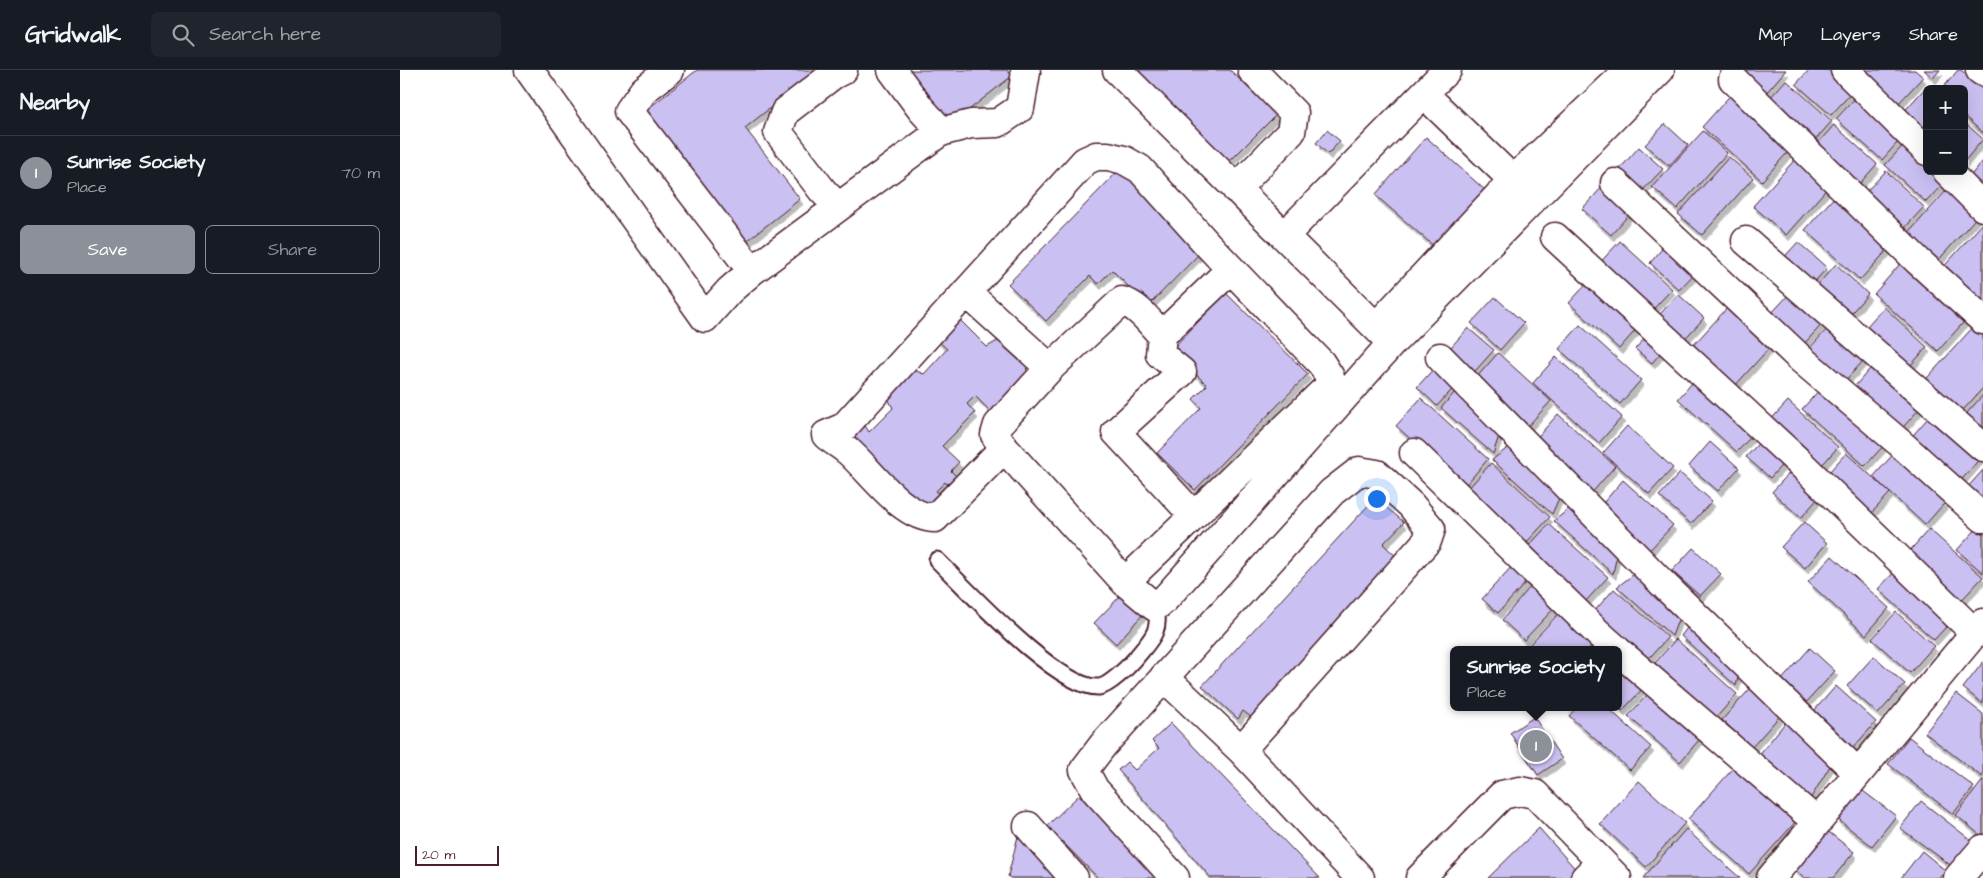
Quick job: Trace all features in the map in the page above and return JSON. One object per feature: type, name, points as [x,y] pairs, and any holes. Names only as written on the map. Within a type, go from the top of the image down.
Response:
[{"type":"street","points":[[529,70],[705,318],[729,291],[752,271],[942,132],[971,124],[998,123],[1020,108],[1025,70]]},
{"type":"street","points":[[670,70],[644,90],[629,111],[752,271]]},
{"type":"street","points":[[838,208],[778,132],[785,112],[833,75],[843,70]]},
{"type":"street","points":[[892,70],[921,109],[942,132]]},
{"type":"street","points":[[1117,70],[1384,335]]},
{"type":"street","points":[[1236,189],[1291,132],[1294,113],[1252,70]]},
{"type":"street","points":[[1284,236],[1447,70]]},
{"type":"street","points":[[1162,335],[1129,302],[1122,300],[1050,368],[998,425],[995,435],[1004,448],[1125,582],[1155,607],[1164,600],[1513,180],[1629,70]]},
{"type":"street","points":[[1384,335],[1660,70]]},
{"type":"street","points":[[1845,70],[1923,148]]},
{"type":"street","points":[[1733,79],[1918,261],[1983,320]]},
{"type":"street","points":[[1424,94],[1513,180]]},
{"type":"street","points":[[1004,448],[935,518],[925,518],[894,498],[848,451],[826,436],[844,427],[1085,160],[1096,156],[1116,158],[1140,169],[1231,269],[1321,363],[1330,377],[1328,388],[1125,582]]},
{"type":"street","points":[[1951,175],[1983,207]]},
{"type":"street","points":[[1615,183],[1801,359],[1901,444],[1983,518]]},
{"type":"street","points":[[1555,237],[1979,628],[1771,878]]},
{"type":"street","points":[[1746,241],[1983,447]]},
{"type":"street","points":[[1194,516],[1116,432],[1182,372],[1160,354],[1162,335],[1231,269]]},
{"type":"street","points":[[966,292],[1050,368]]},
{"type":"street","points":[[1440,357],[1662,584],[1858,773]]},
{"type":"street","points":[[1414,453],[1613,646]]},
{"type":"street","points":[[1175,878],[1095,790],[1084,770],[1103,745],[1332,492],[1359,471],[1377,474],[1411,505],[1431,529],[1427,541],[1241,750]]},
{"type":"street","points":[[1622,653],[1817,822]]},
{"type":"street","points":[[1164,677],[1241,750],[1360,878]]},
{"type":"street","points":[[1420,878],[1502,795],[1520,791],[1534,794],[1601,873]]},
{"type":"street","points":[[1028,826],[1074,878]]},
{"type":"street","points":[[1958,878],[1983,849]]},
{"type":"lane","points":[[937,560],[1045,662],[1078,683],[1100,687],[1114,679],[1132,663],[1155,634],[1159,619],[1155,607]]},
{"type":"building","points":[[697,70],[818,70],[745,128],[800,199],[747,241],[645,111]]},
{"type":"building","points":[[909,70],[1007,70],[1012,76],[951,124]]},
{"type":"building","points":[[1131,70],[1230,70],[1276,115],[1227,164]]},
{"type":"building","points":[[1741,70],[1786,70],[1766,93]]},
{"type":"building","points":[[1809,70],[1836,70],[1856,88],[1831,115],[1796,84]]},
{"type":"building","points":[[1860,70],[1915,70],[1923,77],[1898,104]]},
{"type":"building","points":[[1924,70],[1940,70],[1933,78]]},
{"type":"building","points":[[1958,70],[1961,70],[1983,90],[1983,133],[1968,120],[1968,85],[1945,85]]},
{"type":"building","points":[[1786,80],[1832,121],[1808,148],[1762,107]]},
{"type":"building","points":[[1735,90],[1795,144],[1762,181],[1702,127]]},
{"type":"building","points":[[1923,90],[1923,138],[1899,117]]},
{"type":"building","points":[[1860,93],[1905,134],[1882,160],[1836,119]]},
{"type":"building","points":[[1665,124],[1688,145],[1669,166],[1645,145]]},
{"type":"building","points":[[1834,125],[1877,164],[1853,191],[1810,152]]},
{"type":"building","points":[[1968,126],[1983,139],[1968,157]]},
{"type":"building","points":[[1327,130],[1340,141],[1328,154],[1316,143]]},
{"type":"building","points":[[1703,131],[1727,153],[1677,209],[1652,187]]},
{"type":"building","points":[[1426,137],[1486,191],[1436,248],[1375,195]]},
{"type":"building","points":[[1909,139],[1923,151],[1923,175],[1950,176],[1926,202],[1885,165]]},
{"type":"building","points":[[1639,147],[1663,169],[1640,193],[1617,172]]},
{"type":"building","points":[[1800,154],[1832,183],[1786,235],[1753,206]]},
{"type":"building","points":[[1729,157],[1753,178],[1702,235],[1678,214]]},
{"type":"building","points":[[1983,161],[1983,196],[1966,181]]},
{"type":"building","points":[[1121,168],[1204,249],[1148,306],[1112,270],[1098,284],[1090,276],[1046,321],[1008,284]]},
{"type":"building","points":[[1886,171],[1924,207],[1899,234],[1860,198]]},
{"type":"building","points":[[1952,184],[1982,211],[1935,264],[1905,237]]},
{"type":"building","points":[[1604,185],[1632,211],[1611,235],[1582,209]]},
{"type":"building","points":[[1835,196],[1891,246],[1860,280],[1805,230]]},
{"type":"building","points":[[1983,223],[1983,310],[1939,272]]},
{"type":"building","points":[[1620,241],[1672,289],[1646,317],[1594,269]]},
{"type":"building","points":[[1798,242],[1827,268],[1807,290],[1778,264]]},
{"type":"building","points":[[1667,243],[1697,271],[1679,290],[1650,263]]},
{"type":"building","points":[[1906,257],[1970,315],[1938,351],[1874,294]]},
{"type":"building","points":[[1836,264],[1868,294],[1846,319],[1813,290]]},
{"type":"building","points":[[1591,279],[1641,324],[1619,349],[1569,303]]},
{"type":"building","points":[[1792,291],[1825,321],[1803,345],[1770,315]]},
{"type":"building","points":[[1226,293],[1308,374],[1195,490],[1157,453],[1201,408],[1193,399],[1207,385],[1171,350]]},
{"type":"building","points":[[1678,294],[1704,318],[1678,346],[1652,323]]},
{"type":"building","points":[[1495,297],[1524,323],[1500,350],[1471,323]]},
{"type":"building","points":[[1729,306],[1772,345],[1732,389],[1689,350]]},
{"type":"building","points":[[1884,307],[1927,347],[1903,374],[1860,334]]},
{"type":"building","points":[[960,320],[987,347],[1004,337],[1033,363],[1026,369],[1034,377],[995,416],[975,396],[967,404],[975,413],[942,446],[959,462],[951,471],[962,482],[953,491],[945,482],[936,491],[946,500],[922,508],[850,441],[864,424],[869,432],[893,408],[886,395],[914,370],[924,374],[947,349],[937,340]]},
{"type":"building","points":[[1580,325],[1641,380],[1620,404],[1559,349]]},
{"type":"building","points":[[1974,326],[1983,333],[1983,388],[1955,419],[1919,387]]},
{"type":"building","points":[[1468,328],[1494,350],[1468,379],[1443,356]]},
{"type":"building","points":[[1828,328],[1864,360],[1843,383],[1808,350]]},
{"type":"building","points":[[1647,336],[1663,350],[1652,363],[1635,349]]},
{"type":"building","points":[[1498,353],[1551,401],[1527,427],[1475,379]]},
{"type":"building","points":[[1556,357],[1622,417],[1599,443],[1533,383]]},
{"type":"building","points":[[1439,363],[1460,381],[1437,406],[1417,387]]},
{"type":"building","points":[[1874,364],[1921,407],[1897,434],[1850,392]]},
{"type":"building","points":[[1700,374],[1760,427],[1737,452],[1678,399]]},
{"type":"building","points":[[1463,383],[1502,427],[1493,454],[1441,408]]},
{"type":"building","points":[[1823,386],[1886,443],[1865,466],[1802,409]]},
{"type":"building","points":[[1983,395],[1983,446],[1958,423]]},
{"type":"building","points":[[1421,398],[1488,459],[1464,487],[1396,426]]},
{"type":"building","points":[[1788,401],[1838,447],[1815,473],[1764,427]]},
{"type":"building","points":[[1934,411],[1983,455],[1957,485],[1908,441]]},
{"type":"building","points":[[1558,414],[1615,466],[1591,494],[1533,442]]},
{"type":"building","points":[[1627,426],[1673,468],[1649,494],[1603,453]]},
{"type":"building","points":[[1766,435],[1789,457],[1770,478],[1746,457]]},
{"type":"building","points":[[1710,442],[1739,468],[1718,491],[1689,466]]},
{"type":"building","points":[[1510,446],[1560,496],[1552,514],[1492,460]]},
{"type":"building","points":[[1897,450],[1950,497],[1925,525],[1873,477]]},
{"type":"building","points":[[1846,453],[1890,493],[1866,519],[1822,480]]},
{"type":"building","points":[[1491,463],[1550,517],[1526,543],[1467,490]]},
{"type":"building","points":[[1792,470],[1820,496],[1801,518],[1772,492]]},
{"type":"building","points":[[1983,470],[1983,504],[1966,489]]},
{"type":"building","points":[[1680,473],[1712,501],[1691,524],[1659,496]]},
{"type":"building","points":[[1623,480],[1673,525],[1646,554],[1597,510]]},
{"type":"building","points":[[1375,498],[1404,522],[1383,544],[1399,559],[1251,717],[1243,711],[1238,719],[1202,686]]},
{"type":"building","points":[[1571,507],[1617,554],[1613,574],[1554,521]]},
{"type":"building","points":[[1804,522],[1827,543],[1805,568],[1781,547]]},
{"type":"building","points":[[1549,524],[1608,577],[1584,603],[1525,550]]},
{"type":"building","points":[[1980,525],[1983,528],[1983,573],[1957,550]]},
{"type":"building","points":[[1929,529],[1983,577],[1959,603],[1906,555]]},
{"type":"building","points":[[1693,548],[1721,574],[1700,596],[1672,571]]},
{"type":"building","points":[[1832,556],[1889,608],[1866,635],[1808,582]]},
{"type":"building","points":[[1513,565],[1529,579],[1498,613],[1482,599]]},
{"type":"building","points":[[1900,566],[1956,616],[1934,640],[1878,589]]},
{"type":"building","points":[[1634,574],[1680,615],[1672,636],[1617,587]]},
{"type":"building","points":[[1536,580],[1560,602],[1524,640],[1502,620]]},
{"type":"building","points":[[1614,589],[1668,637],[1644,664],[1591,615]]},
{"type":"building","points":[[1124,592],[1145,612],[1116,644],[1094,623]]},
{"type":"building","points":[[1561,611],[1593,641],[1591,646],[1532,646],[1530,644]]},
{"type":"building","points":[[1896,612],[1934,646],[1910,673],[1872,639]]},
{"type":"building","points":[[1690,624],[1739,673],[1736,686],[1681,636]]},
{"type":"building","points":[[1676,639],[1737,694],[1715,719],[1654,664]]},
{"type":"building","points":[[1810,648],[1835,671],[1804,705],[1779,683]]},
{"type":"building","points":[[1874,656],[1905,684],[1878,714],[1847,686]]},
{"type":"building","points":[[1983,662],[1983,704],[1963,688]]},
{"type":"building","points":[[1622,664],[1646,685],[1622,711]]},
{"type":"building","points":[[1756,682],[1786,709],[1752,747],[1722,720]]},
{"type":"building","points":[[1836,686],[1876,722],[1852,749],[1812,713]]},
{"type":"building","points":[[1654,687],[1705,733],[1680,762],[1628,716]]},
{"type":"building","points":[[1956,693],[1983,714],[1982,777],[1925,733]]},
{"type":"building","points":[[1573,711],[1611,711],[1651,747],[1630,770],[1569,716]]},
{"type":"building","points":[[1534,717],[1562,759],[1538,775],[1510,733]]},
{"type":"building","points":[[1789,718],[1830,766],[1809,801],[1758,756]]},
{"type":"building","points":[[1171,723],[1320,878],[1211,878],[1118,770],[1127,762],[1135,770],[1159,748],[1152,741]]},
{"type":"building","points":[[1909,737],[1974,787],[1953,814],[1888,764]]},
{"type":"building","points":[[1738,763],[1799,818],[1749,874],[1688,819]]},
{"type":"building","points":[[1983,780],[1983,834],[1981,836],[1956,815]]},
{"type":"building","points":[[1639,781],[1685,823],[1646,867],[1600,824]]},
{"type":"building","points":[[1859,788],[1896,816],[1872,846],[1836,818]]},
{"type":"building","points":[[1079,795],[1158,878],[1098,878],[1047,826]]},
{"type":"building","points":[[1921,801],[1972,841],[1953,867],[1900,828]]},
{"type":"building","points":[[1539,828],[1579,873],[1573,878],[1488,878]]},
{"type":"building","points":[[1686,829],[1740,878],[1643,878]]},
{"type":"building","points":[[1825,829],[1854,852],[1833,878],[1805,878],[1794,869]]},
{"type":"building","points":[[1019,832],[1061,878],[1010,878],[1008,876]]},
{"type":"building","points":[[1922,851],[1946,871],[1939,878],[1901,878]]},
{"type":"place","name":"Sunrise Society","points":[[1536,746]]}]
